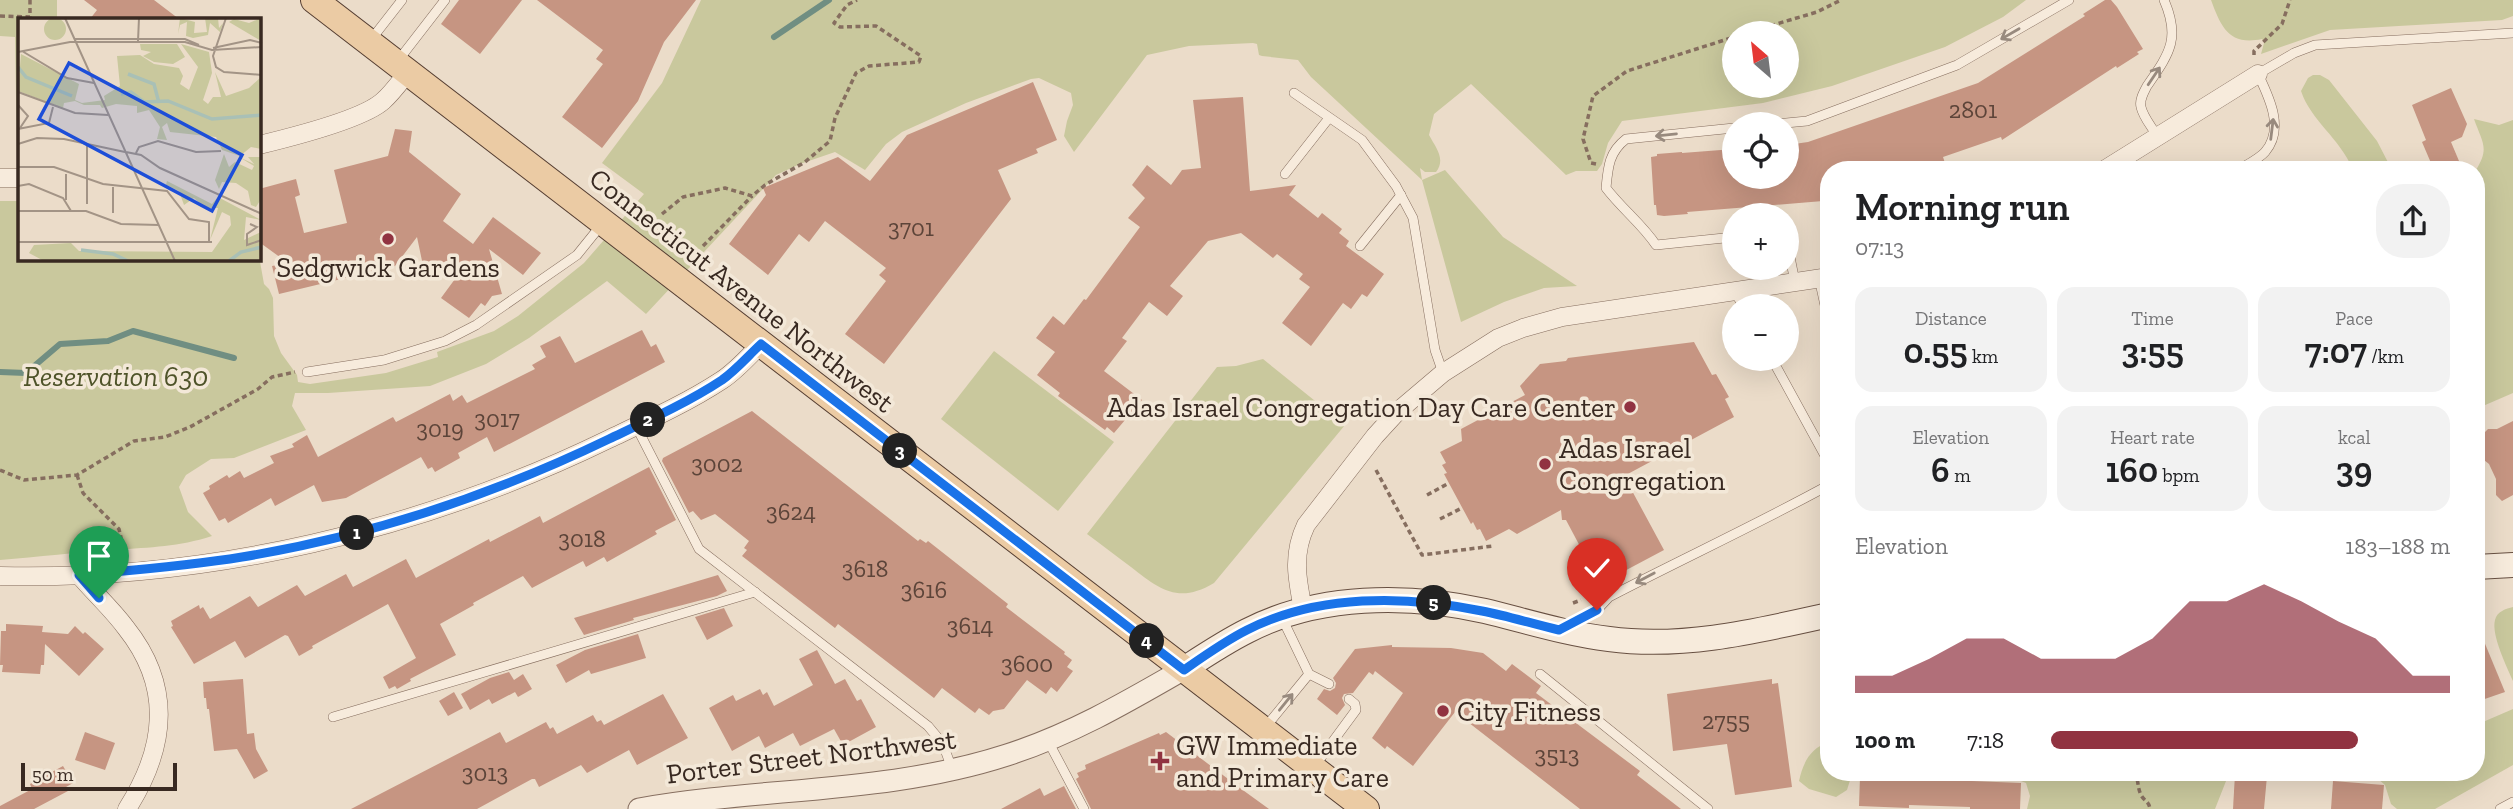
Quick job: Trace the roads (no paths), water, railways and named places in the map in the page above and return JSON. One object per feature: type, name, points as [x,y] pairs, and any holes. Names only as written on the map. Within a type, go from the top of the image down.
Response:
[{"type":"main road","name":"Connecticut Avenue Northwest","points":[[314,0],[1366,809]]},
{"type":"main road","points":[[2485,567],[2513,565]]},
{"type":"main road","name":"Porter Street Northwest","points":[[1184,670],[1248,630],[1293,613],[1377,600],[1414,601],[1483,611],[1609,639],[1670,641],[1753,632],[1820,617]]},
{"type":"street","points":[[261,144],[326,126],[374,107],[382,102],[402,68]]},
{"type":"street","points":[[2118,161],[2258,74]]},
{"type":"street","points":[[0,178],[18,178]]},
{"type":"street","points":[[1755,294],[1795,282],[1820,279]]},
{"type":"street","points":[[1293,613],[1296,562],[1306,525],[1389,420],[1443,373],[1498,338],[1536,324],[1576,315],[1722,301]]},
{"type":"street","points":[[0,576],[129,571],[272,551],[408,519],[526,476],[636,426],[722,380],[761,344]]},
{"type":"street","points":[[79,575],[132,636],[149,665],[159,697],[160,719],[155,751],[143,782],[127,809]]},
{"type":"street","name":"Porter Street Northwest","points":[[639,809],[853,786],[952,769],[1048,741],[1108,714],[1184,670]]},
{"type":"lane","points":[[369,43],[402,0]]},
{"type":"lane","points":[[402,68],[445,0]]},
{"type":"lane","points":[[1799,122],[1957,65],[2069,0]]},
{"type":"lane","points":[[2157,136],[2141,109],[2140,102],[2173,44],[2171,18],[2164,0]]},
{"type":"lane","points":[[2252,161],[2265,152],[2275,129],[2273,106],[2258,74],[2294,52],[2315,45],[2513,33]]},
{"type":"lane","points":[[1294,93],[1362,140],[1401,195],[1413,218],[1436,350],[1443,373]]},
{"type":"lane","points":[[1285,174],[1329,118]]},
{"type":"lane","points":[[1722,129],[1626,139],[1614,149],[1608,167],[1606,188],[1657,245],[1722,238]]},
{"type":"lane","points":[[1360,246],[1401,195]]},
{"type":"lane","points":[[307,372],[384,360],[445,341],[476,326],[577,255],[603,223]]},
{"type":"lane","points":[[1779,371],[1820,447]]},
{"type":"lane","points":[[636,426],[699,549],[928,726],[943,744],[952,769]]},
{"type":"lane","points":[[1559,630],[1597,610],[1609,597],[1820,490]]},
{"type":"lane","points":[[333,717],[755,592]]},
{"type":"lane","points":[[1293,613],[1309,674],[1329,684]]},
{"type":"lane","points":[[1263,730],[1309,674]]},
{"type":"lane","points":[[1540,674],[1708,809]]},
{"type":"lane","points":[[1313,768],[1356,709],[1349,699]]},
{"type":"lane","points":[[1048,741],[1084,809]]},
{"type":"lane","points":[[2500,809],[2513,802]]},
{"type":"waterway","points":[[774,37],[829,0]]},
{"type":"waterway","points":[[0,372],[26,373],[60,344],[108,341],[133,331],[234,358]]},
{"type":"place","name":"Sedgwick Gardens","points":[[388,239]]},
{"type":"place","name":"Adas Israel Congregation Day Care Center","points":[[1630,407]]},
{"type":"place","name":"Adas Israel Congregation","points":[[1545,464]]},
{"type":"place","name":"City Fitness","points":[[1443,711]]},
{"type":"place","name":"GW Immediate and Primary Care","points":[[1160,761]]},
{"type":"park label","name":"Reservation 630","points":[[116,376]]}]
